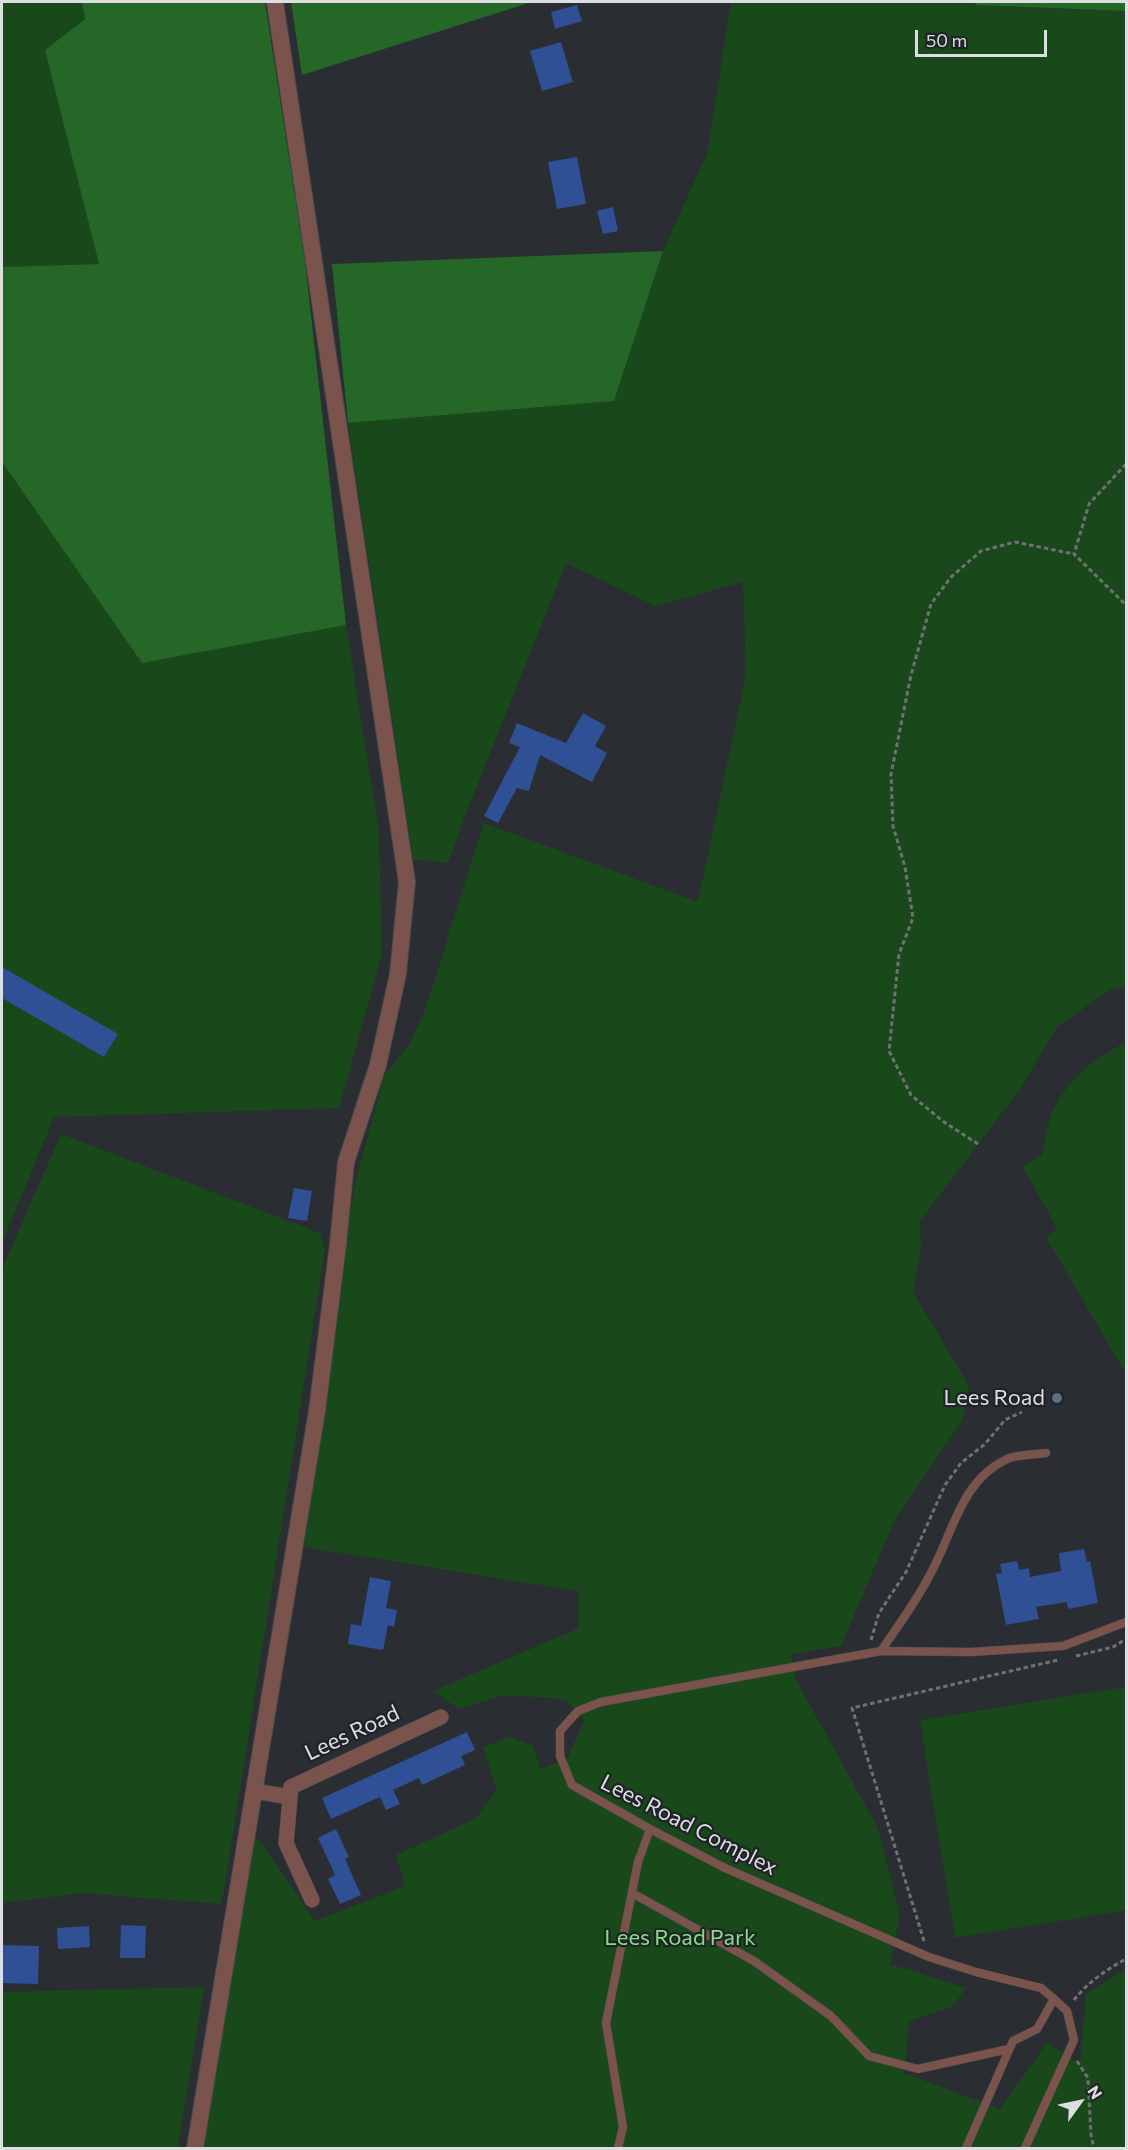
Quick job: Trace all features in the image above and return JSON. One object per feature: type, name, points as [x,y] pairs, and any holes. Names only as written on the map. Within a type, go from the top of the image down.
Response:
[{"type":"street","points":[[195,2148],[317,1411],[339,1244],[346,1162],[378,1065],[398,974],[406,882],[275,2]]},
{"type":"street","name":"Lees Road","points":[[290,1797],[291,1787],[441,1717]]},
{"type":"street","points":[[254,1791],[290,1797],[286,1843],[312,1900]]},
{"type":"lane","points":[[881,1651],[916,1601],[936,1564],[961,1504],[977,1480],[1006,1459],[1046,1453]]},
{"type":"lane","name":"Lees Road Complex","points":[[1054,1998],[1041,1988],[928,1957],[725,1868],[650,1830],[572,1785],[560,1756],[560,1731],[578,1711],[601,1702],[881,1651],[971,1652],[1063,1646],[1126,1622]]},
{"type":"lane","points":[[618,2148],[623,2127],[606,2023],[638,1862],[650,1830]]},
{"type":"lane","points":[[632,1893],[754,1961],[831,2016],[869,2056],[918,2069],[1009,2049]]},
{"type":"lane","points":[[966,2148],[1012,2041],[1037,2029],[1054,1998],[1067,2011],[1074,2040],[1025,2148]]},
{"type":"path","points":[[1074,554],[1089,504],[1126,464]]},
{"type":"path","points":[[978,1144],[944,1122],[910,1095],[889,1051],[899,954],[913,918],[905,867],[893,826],[891,774],[911,675],[931,604],[951,577],[981,551],[1015,543],[1074,554],[1126,605]]},
{"type":"path","points":[[871,1653],[870,1640],[879,1613],[906,1572],[945,1485],[961,1463],[985,1444],[1005,1420],[1022,1412]]},
{"type":"path","points":[[928,1957],[852,1708],[1113,1647],[1126,1639]]},
{"type":"path","points":[[1070,2050],[1088,2078],[1091,2135],[1094,2148]]},
{"type":"green space","points":[[2,2],[82,2],[85,19],[45,50],[99,264],[2,267]]},
{"type":"green space","points":[[82,2],[265,2],[305,262],[346,625],[142,663],[2,462],[2,267],[99,264],[45,50],[85,19]]},
{"type":"green space","points":[[291,2],[532,2],[302,75]]},
{"type":"green space","name":"Lees Road Park","points":[[731,2],[974,2],[976,5],[1126,11],[1126,987],[1110,990],[1057,1027],[1020,1089],[920,1221],[921,1244],[913,1292],[969,1386],[962,1421],[895,1519],[841,1646],[790,1654],[797,1682],[878,1828],[900,1916],[890,1964],[966,1988],[953,2006],[909,2021],[904,2073],[1000,2109],[1047,2043],[1080,2064],[1086,1994],[1126,1969],[1126,2148],[201,2148],[254,1837],[261,1843],[315,1921],[405,1886],[396,1855],[475,1819],[497,1790],[483,1747],[509,1737],[533,1746],[541,1769],[567,1759],[584,1721],[566,1700],[500,1696],[459,1709],[433,1691],[579,1628],[578,1591],[304,1547],[354,1187],[384,1076],[411,1042],[425,1010],[484,823],[698,902],[746,675],[743,582],[655,606],[566,563],[448,863],[413,859],[348,423],[614,401],[663,251],[707,154]]},
{"type":"green space","points":[[974,2],[1126,2],[1126,11],[976,5]]},
{"type":"green space","points":[[663,251],[614,401],[348,423],[332,264]]},
{"type":"green space","points":[[2,462],[142,663],[346,625],[379,834],[382,954],[339,1108],[54,1117],[2,1243]]},
{"type":"green space","points":[[1126,1042],[1126,1374],[1046,1237],[1057,1228],[1023,1167],[1042,1155],[1050,1119],[1063,1093],[1071,1083],[1091,1064]]},
{"type":"green space","points":[[61,1134],[320,1233],[325,1250],[224,1891],[220,1904],[83,1893],[2,1903],[2,1269]]},
{"type":"green space","points":[[1126,1687],[1126,1910],[955,1938],[920,1720]]},
{"type":"green space","points":[[204,1987],[178,2148],[2,2148],[2,1992]]},
{"type":"building","points":[[577,5],[582,21],[555,29],[551,12]]},
{"type":"building","points":[[561,42],[573,82],[542,91],[530,51]]},
{"type":"building","points":[[577,157],[586,204],[557,209],[548,162]]},
{"type":"building","points":[[613,207],[618,231],[603,234],[597,211]]},
{"type":"building","points":[[583,713],[606,726],[595,746],[607,753],[592,782],[540,755],[529,791],[517,788],[498,823],[484,816],[520,747],[509,743],[517,723],[566,743]]},
{"type":"building","points":[[2,967],[118,1034],[104,1057],[2,998]]},
{"type":"building","points":[[294,1188],[312,1191],[307,1221],[288,1218]]},
{"type":"building","points":[[1084,1549],[1087,1562],[1090,1561],[1098,1603],[1068,1609],[1067,1602],[1036,1607],[1039,1619],[1006,1625],[996,1574],[1002,1573],[1000,1564],[1017,1561],[1019,1570],[1029,1568],[1030,1577],[1061,1571],[1059,1553]]},
{"type":"building","points":[[370,1577],[391,1581],[386,1608],[397,1610],[394,1627],[388,1625],[383,1650],[348,1644],[351,1624],[361,1626]]},
{"type":"building","points":[[467,1732],[475,1750],[461,1756],[465,1765],[422,1785],[419,1778],[393,1790],[400,1804],[386,1810],[380,1797],[331,1819],[322,1798]]},
{"type":"building","points":[[336,1829],[349,1857],[345,1859],[361,1895],[340,1904],[328,1879],[335,1875],[318,1838]]},
{"type":"building","points":[[121,1925],[146,1926],[145,1958],[120,1958]]},
{"type":"building","points":[[89,1926],[90,1947],[58,1949],[57,1928]]},
{"type":"building","points":[[2,1945],[39,1946],[38,1984],[2,1983]]},
{"type":"place","name":"Lees Road","points":[[1057,1398]]}]
